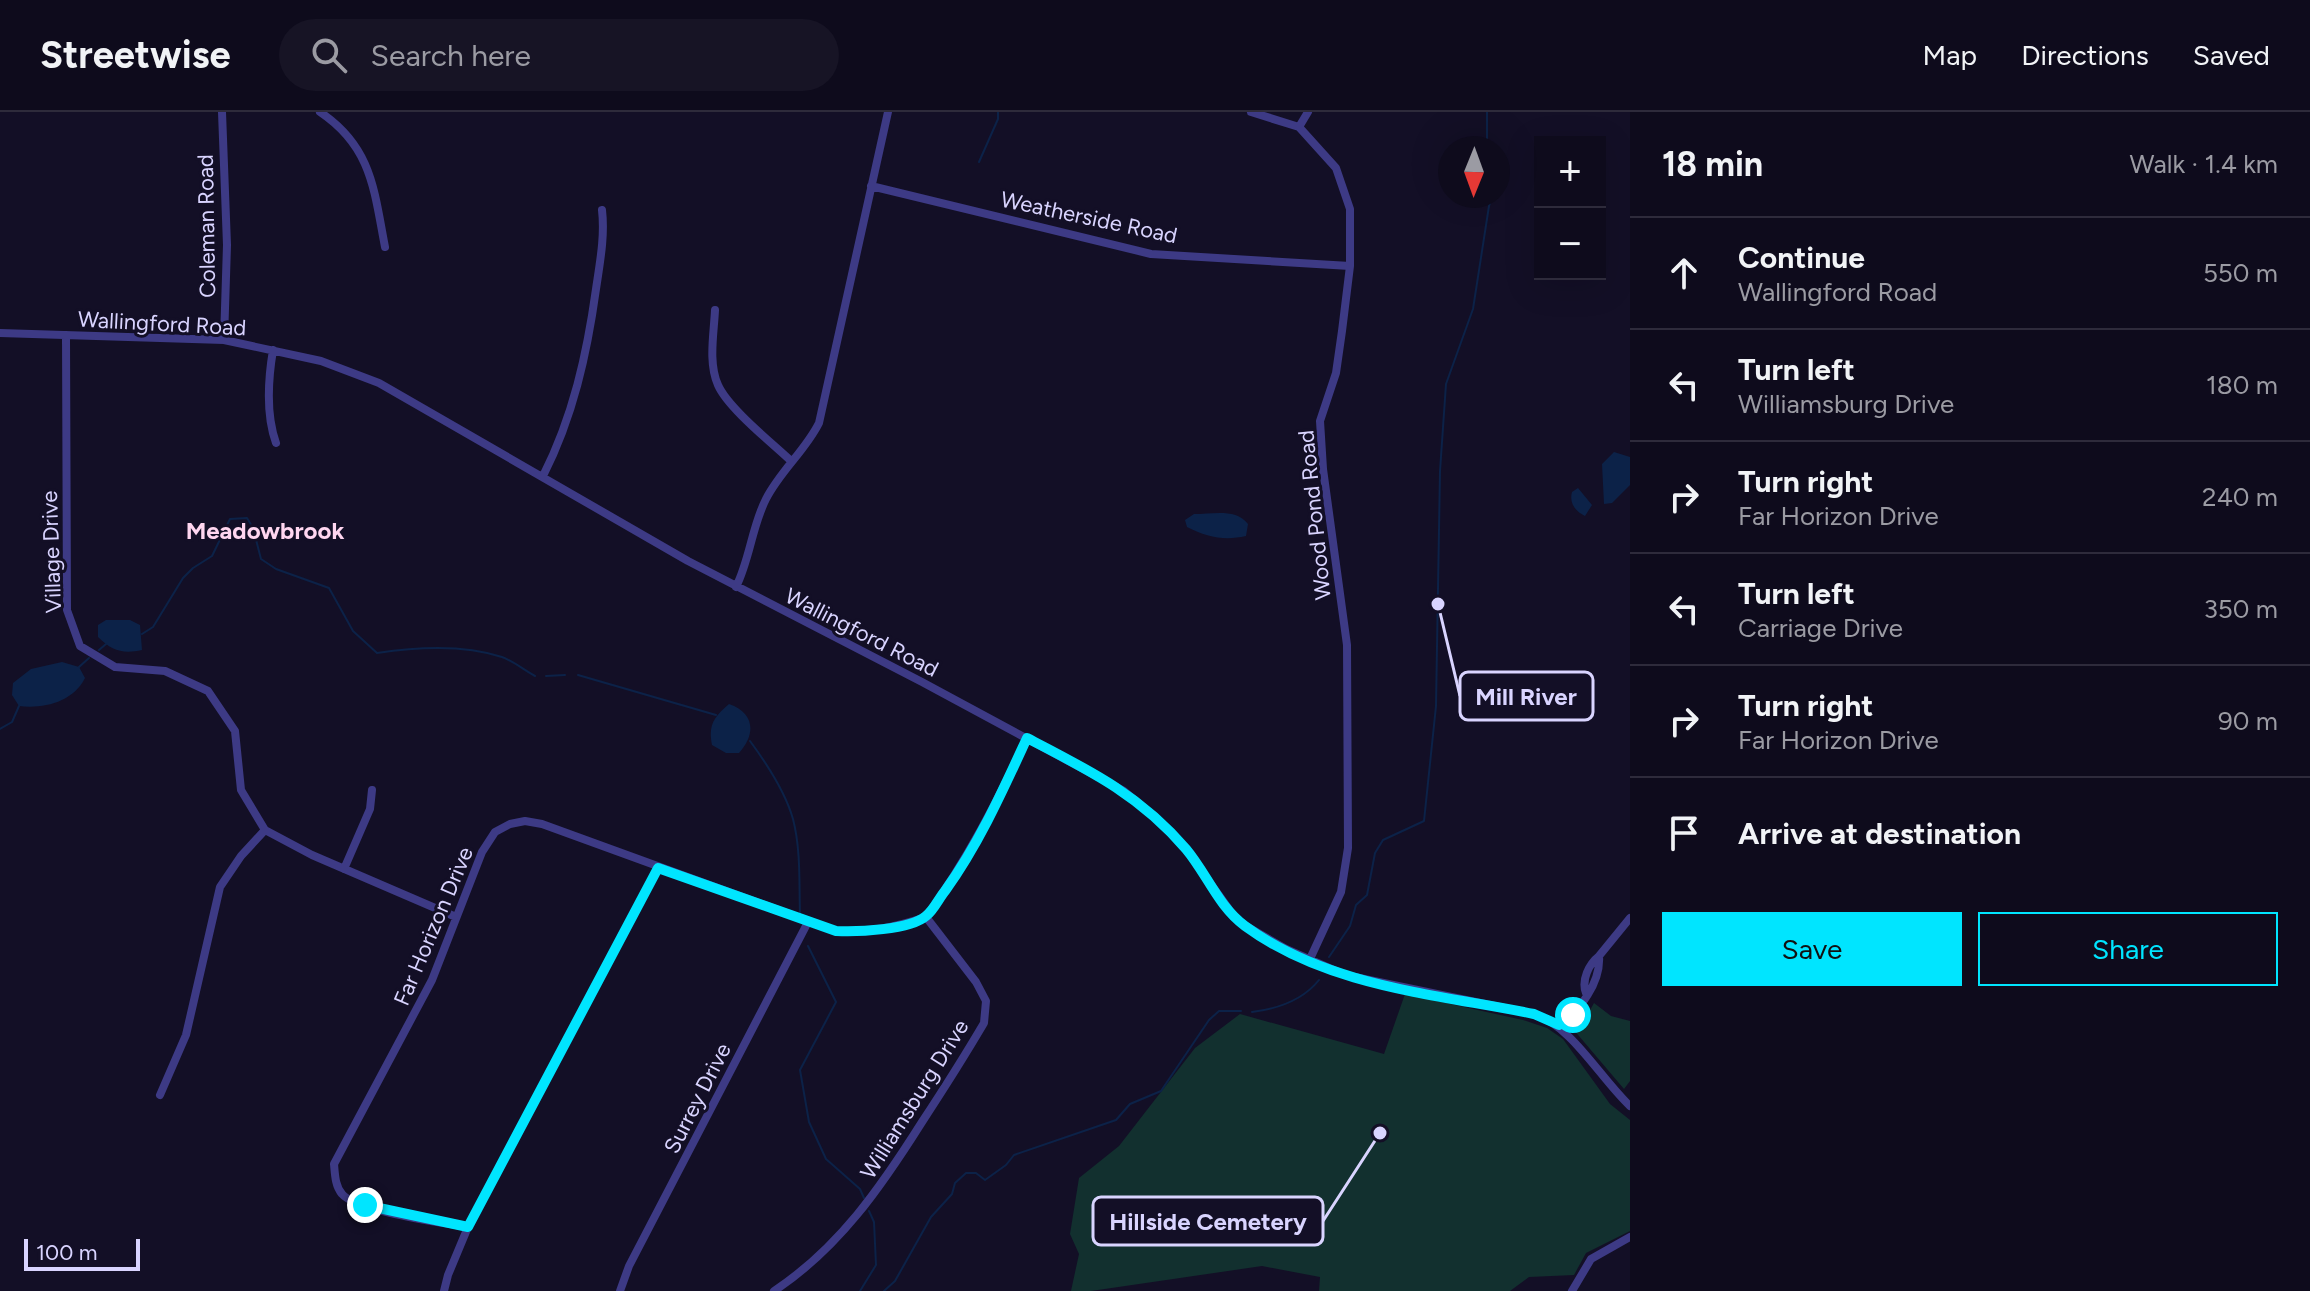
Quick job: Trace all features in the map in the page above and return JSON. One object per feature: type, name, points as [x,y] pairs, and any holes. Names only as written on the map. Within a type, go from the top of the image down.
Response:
[{"type":"street","name":"Coleman Road","points":[[222,112],[227,245],[224,340]]},
{"type":"street","points":[[320,112],[337,123],[355,142],[372,180],[385,247]]},
{"type":"street","points":[[736,587],[763,504],[775,481],[809,443],[819,423],[888,112]]},
{"type":"street","points":[[1251,112],[1299,127],[1308,112]]},
{"type":"street","name":"Wood Pond Road","points":[[1299,127],[1336,168],[1350,209],[1350,266],[1336,373],[1320,421],[1323,469],[1347,645],[1348,848],[1341,892],[1309,961]]},
{"type":"street","name":"Weatherside Road","points":[[871,186],[1151,254],[1350,266]]},
{"type":"street","points":[[543,476],[564,432],[585,358],[604,231],[602,210]]},
{"type":"street","points":[[715,310],[713,366],[718,386],[731,404],[791,461]]},
{"type":"street","name":"Wallingford Road","points":[[0,333],[224,340],[343,368],[379,383],[736,587],[1027,738],[1133,797],[1185,848],[1234,916],[1258,934],[1309,961],[1367,981],[1534,1014],[1559,1025]]},
{"type":"street","name":"Village Drive","points":[[66,335],[67,610],[80,646],[115,667],[165,671],[208,691],[235,731],[241,790],[265,830]]},
{"type":"street","points":[[273,350],[270,426],[276,443]]},
{"type":"street","points":[[926,917],[959,871],[995,806],[1027,738]]},
{"type":"street","points":[[344,869],[370,809],[372,790]]},
{"type":"street","name":"Far Horizon Drive","points":[[468,1227],[388,1212],[349,1200],[337,1185],[334,1164],[432,980],[482,852],[495,832],[525,821],[542,824],[836,931],[861,932],[896,927],[926,917]]},
{"type":"street","points":[[160,1095],[186,1035],[220,887],[241,856],[265,830],[312,855],[456,917]]},
{"type":"street","points":[[444,1291],[468,1227],[658,868]]},
{"type":"street","name":"Williamsburg Drive","points":[[774,1291],[840,1236],[880,1188],[984,1023],[986,1001],[976,982],[926,917]]},
{"type":"street","points":[[1630,918],[1599,956],[1600,964],[1592,989],[1586,993],[1579,1008],[1559,1025],[1603,1079],[1630,1106]]},
{"type":"street","name":"Surrey Drive","points":[[620,1291],[629,1266],[808,922]]},
{"type":"street","points":[[1572,1291],[1591,1259],[1630,1237]]},
{"type":"green space","points":[[1405,994],[1523,1020],[1547,1028],[1563,1039],[1610,1104],[1630,1120],[1630,1231],[1586,1253],[1574,1275],[1529,1277],[1510,1291],[1319,1291],[1320,1277],[1262,1266],[1091,1291],[1071,1291],[1079,1254],[1070,1234],[1079,1178],[1119,1146],[1195,1048],[1240,1014],[1384,1054]]},
{"type":"green space","points":[[1594,1003],[1611,1016],[1630,1021],[1630,1081],[1624,1089],[1573,1029],[1585,1019]]},
{"type":"water","points":[[1614,452],[1630,457],[1630,485],[1612,503],[1604,504],[1602,464]]},
{"type":"water","points":[[1578,488],[1592,505],[1585,516],[1572,503],[1572,492]]},
{"type":"water","points":[[1194,514],[1237,516],[1248,524],[1246,536],[1209,536],[1187,527],[1185,520]]},
{"type":"water","points":[[106,620],[130,620],[140,625],[142,650],[118,650],[103,642],[98,637],[98,625]]},
{"type":"water","points":[[62,662],[79,667],[85,678],[80,686],[65,698],[48,705],[19,706],[12,695],[13,683],[31,669]]},
{"type":"water","points":[[729,704],[744,713],[750,725],[748,739],[739,753],[726,753],[712,745],[713,722]]},
{"type":"waterway","points":[[979,162],[998,119],[998,112]]},
{"type":"waterway","points":[[1487,112],[1487,136]]},
{"type":"waterway","points":[[1329,957],[1350,926],[1356,905],[1367,895],[1375,853],[1383,840],[1424,821],[1436,706],[1440,471],[1446,384],[1473,309],[1489,208]]},
{"type":"waterway","points":[[142,634],[153,627],[183,578],[212,556],[230,519],[247,518],[253,528],[261,559],[276,569],[329,588],[353,631],[377,653],[423,648],[472,650],[502,657],[535,676]]},
{"type":"waterway","points":[[99,650],[106,644]]},
{"type":"waterway","points":[[79,667],[89,658]]},
{"type":"waterway","points":[[546,676],[565,675]]},
{"type":"waterway","points":[[578,675],[716,715]]},
{"type":"waterway","points":[[0,729],[12,722],[19,706]]},
{"type":"waterway","points":[[750,741],[775,778],[793,819],[800,915]]},
{"type":"waterway","points":[[808,946],[836,1002],[800,1070],[809,1122],[826,1159],[860,1189],[864,1198]]},
{"type":"waterway","points":[[1252,1012],[1288,1002],[1305,993],[1319,980]]},
{"type":"waterway","points":[[884,1291],[895,1281],[931,1217],[966,1173],[976,1173],[985,1180],[1014,1155],[1116,1120],[1130,1104],[1161,1091],[1209,1020],[1219,1011],[1241,1011]]},
{"type":"waterway","points":[[860,1291],[876,1265],[874,1222],[869,1211]]},
{"type":"place","name":"Mill River","points":[[1438,604]]},
{"type":"place","name":"Hillside Cemetery","points":[[1380,1133]]},
{"type":"district","name":"Meadowbrook","points":[[265,531]]},
{"type":"route","points":[[365,1205],[468,1227],[658,868],[836,931],[861,932],[896,927],[926,917],[959,871],[995,806],[1027,738],[1133,797],[1185,848],[1234,916],[1258,934],[1309,961],[1367,981],[1534,1014],[1559,1025],[1573,1015]]}]
